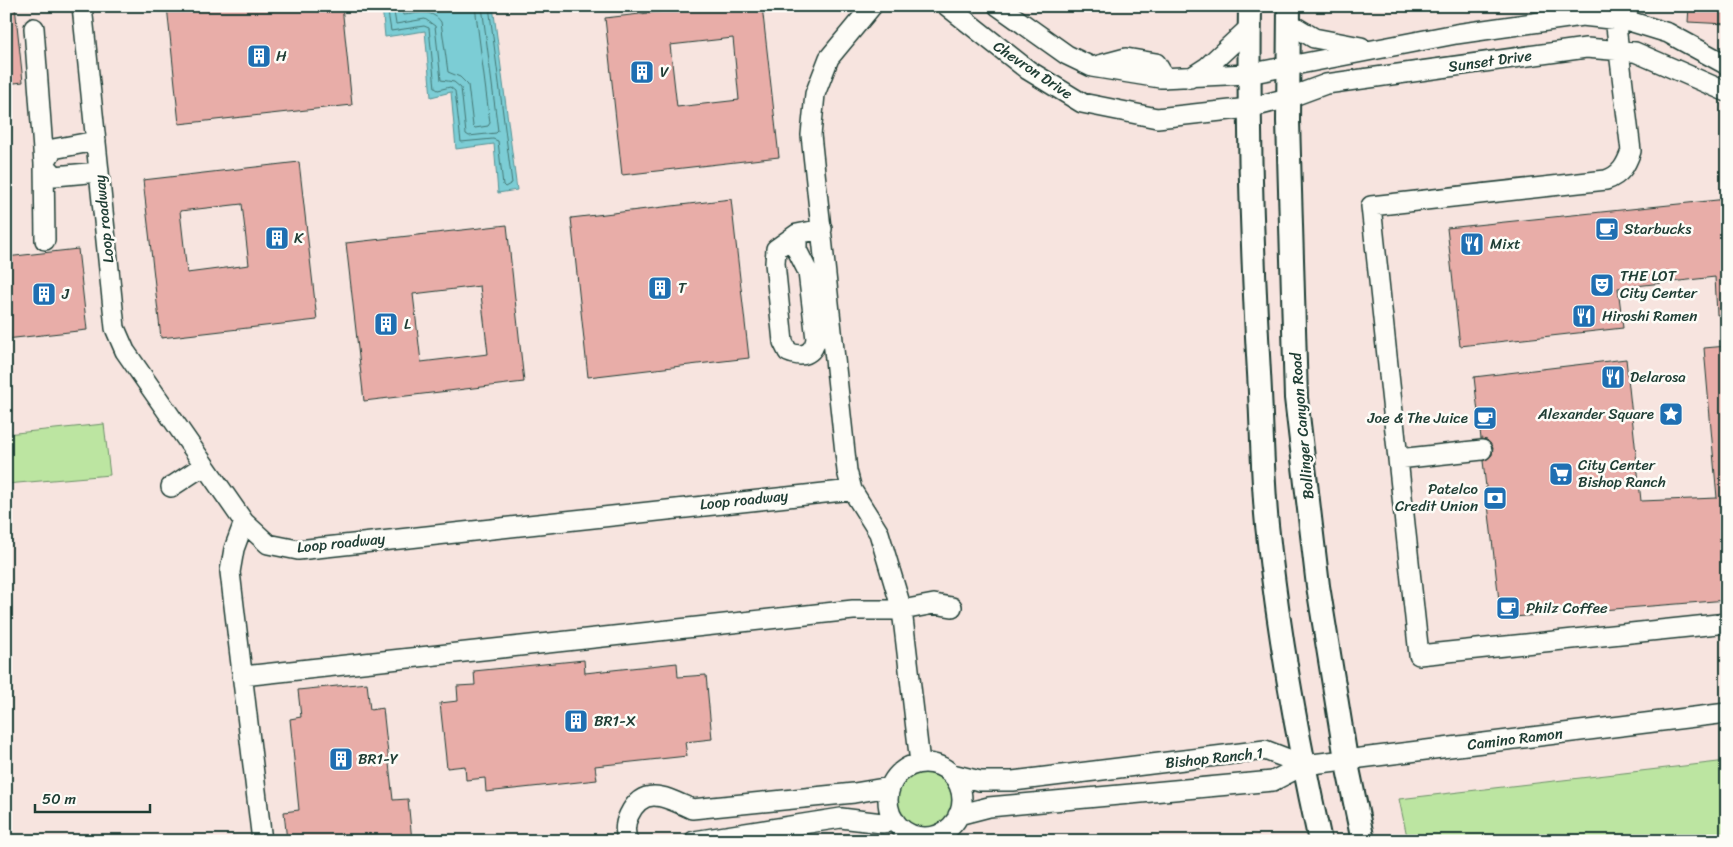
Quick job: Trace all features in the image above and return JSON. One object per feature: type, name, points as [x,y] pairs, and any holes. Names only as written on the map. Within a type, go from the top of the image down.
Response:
[{"type":"main road","name":"Bollinger Canyon Road","points":[[1289,15],[1288,98],[1296,398],[1318,586],[1346,759],[1363,841]]},
{"type":"main road","points":[[1250,16],[1249,108],[1256,313],[1267,524],[1282,632],[1304,765],[1320,841]]},
{"type":"street","name":"Loop roadway","points":[[82,6],[115,328],[125,351],[204,466],[244,522],[268,544],[298,550],[852,490]]},
{"type":"street","points":[[872,6],[829,58],[815,94],[811,135],[847,471],[852,490],[879,533],[902,610],[920,763]]},
{"type":"street","name":"Chevron Drive","points":[[947,6],[1028,70],[1082,103],[1157,118],[1249,108]]},
{"type":"street","name":"Chevron Drive","points":[[998,6],[1067,55],[1092,67],[1126,58],[1156,63],[1165,78],[1190,78]]},
{"type":"street","points":[[1614,10],[1631,150],[1626,166],[1616,176],[1606,180],[1371,206],[1419,655],[1727,623]]},
{"type":"street","name":"Sunset Drive","points":[[1248,74],[1456,34],[1614,10],[1668,33],[1727,65]]},
{"type":"street","name":"Sunset Drive","points":[[1289,15],[1314,38],[1377,50]]},
{"type":"street","points":[[1190,78],[1207,67],[1250,16]]},
{"type":"street","points":[[34,28],[44,164],[45,240]]},
{"type":"street","name":"Sunset Drive","points":[[1249,108],[1288,98],[1326,84],[1586,48],[1620,50],[1651,57],[1727,92]]},
{"type":"street","points":[[1190,78],[1248,74]]},
{"type":"street","points":[[44,164],[53,150],[96,142]]},
{"type":"street","points":[[44,164],[55,176],[99,172]]},
{"type":"street","points":[[797,234],[797,250],[808,272],[816,339],[814,347],[809,353],[803,355],[788,352],[783,342],[775,263],[776,249],[797,234],[822,229]]},
{"type":"street","points":[[1398,459],[1482,450]]},
{"type":"street","points":[[171,488],[204,466]]},
{"type":"street","points":[[244,522],[234,549],[230,572],[262,841]]},
{"type":"street","points":[[243,676],[853,610],[902,610],[934,604],[952,607]]},
{"type":"street","name":"Camino Ramon","points":[[1304,765],[1727,713]]},
{"type":"street","name":"Bishop Ranch 1","points":[[952,774],[980,781],[1012,781],[1265,750],[1304,765]]},
{"type":"street","points":[[920,763],[936,764],[952,774],[960,789],[961,803],[958,815],[948,828],[929,838],[910,833],[895,821],[889,807],[890,786],[905,768],[920,763]]},
{"type":"street","name":"Bishop Ranch 1","points":[[958,815],[989,807],[1273,781],[1304,765]]},
{"type":"street","points":[[628,841],[625,828],[627,819],[640,800],[648,796],[670,799],[692,809],[854,794],[890,786]]},
{"type":"street","points":[[694,841],[842,818],[882,823],[895,821]]},
{"type":"shaded area","points":[[6,6],[1727,6],[1727,841],[6,841]]},
{"type":"green space","points":[[104,424],[110,475],[6,484],[6,434]]},
{"type":"green space","points":[[1727,761],[1727,841],[1408,841],[1399,799]]},
{"type":"green space","points":[[924,773],[935,775],[944,781],[950,790],[952,801],[950,812],[944,821],[935,827],[924,829],[913,827],[904,821],[898,812],[896,801],[898,790],[904,781],[913,775]]},
{"type":"water","points":[[382,6],[493,6],[517,190],[498,193],[494,144],[456,149],[451,92],[431,97],[425,31],[385,37]]},
{"type":"building","points":[[6,6],[15,6],[23,82],[6,84]]},
{"type":"building","name":"H","points":[[167,6],[342,6],[352,105],[179,124]]},
{"type":"building","name":"V","points":[[710,6],[762,6],[779,157],[622,175],[605,18]],"holes":[[[733,38],[739,100],[677,107],[670,45]]]},
{"type":"building","points":[[1689,6],[1727,6],[1727,24],[1688,22]]},
{"type":"building","name":"K","points":[[299,162],[317,320],[161,338],[143,180]],"holes":[[[242,204],[249,265],[187,273],[180,211]]]},
{"type":"building","name":"T","points":[[731,199],[749,358],[588,377],[571,218]]},
{"type":"building","points":[[1727,199],[1727,314],[1717,315],[1715,277],[1618,288],[1623,328],[1460,346],[1447,228]]},
{"type":"building","name":"L","points":[[507,225],[524,382],[364,401],[346,243]],"holes":[[[480,286],[488,354],[421,362],[413,294]]]},
{"type":"building","name":"J","points":[[78,249],[87,330],[6,339],[6,257]]},
{"type":"building","name":"City Center Bishop Ranch","points":[[1727,346],[1727,600],[1501,618],[1483,461],[1492,455],[1493,448],[1487,440],[1481,439],[1474,377],[1626,359],[1641,501],[1717,498],[1704,348]]},
{"type":"building","name":"BR1-X","points":[[584,660],[585,673],[677,663],[678,677],[706,675],[712,739],[685,742],[687,756],[595,766],[597,780],[486,792],[485,778],[466,780],[465,766],[447,768],[440,703],[458,701],[457,686],[475,685],[474,671]]},
{"type":"building","name":"BR1-Y","points":[[367,683],[370,710],[383,708],[393,800],[408,799],[412,841],[287,841],[284,812],[299,810],[290,719],[301,717],[298,690]]},
{"type":"place","name":"H","points":[[259,56]]},
{"type":"place","name":"V","points":[[642,72]]},
{"type":"place","name":"Starbucks","points":[[1607,229]]},
{"type":"place","name":"K","points":[[277,238]]},
{"type":"place","name":"Mixt","points":[[1472,244]]},
{"type":"place","name":"THE LOT City Center","points":[[1602,285]]},
{"type":"place","name":"T","points":[[660,288]]},
{"type":"place","name":"J","points":[[44,294]]},
{"type":"place","name":"Hiroshi Ramen","points":[[1584,316]]},
{"type":"place","name":"L","points":[[386,324]]},
{"type":"place","name":"Delarosa","points":[[1613,377]]},
{"type":"place","name":"Alexander Square","points":[[1671,414]]},
{"type":"place","name":"Joe & The Juice","points":[[1485,418]]},
{"type":"place","name":"City Center Bishop Ranch","points":[[1561,474]]},
{"type":"place","name":"Patelco Credit Union","points":[[1495,498]]},
{"type":"place","name":"Philz Coffee","points":[[1508,608]]},
{"type":"place","name":"BR1-X","points":[[576,721]]},
{"type":"place","name":"BR1-Y","points":[[341,759]]}]
